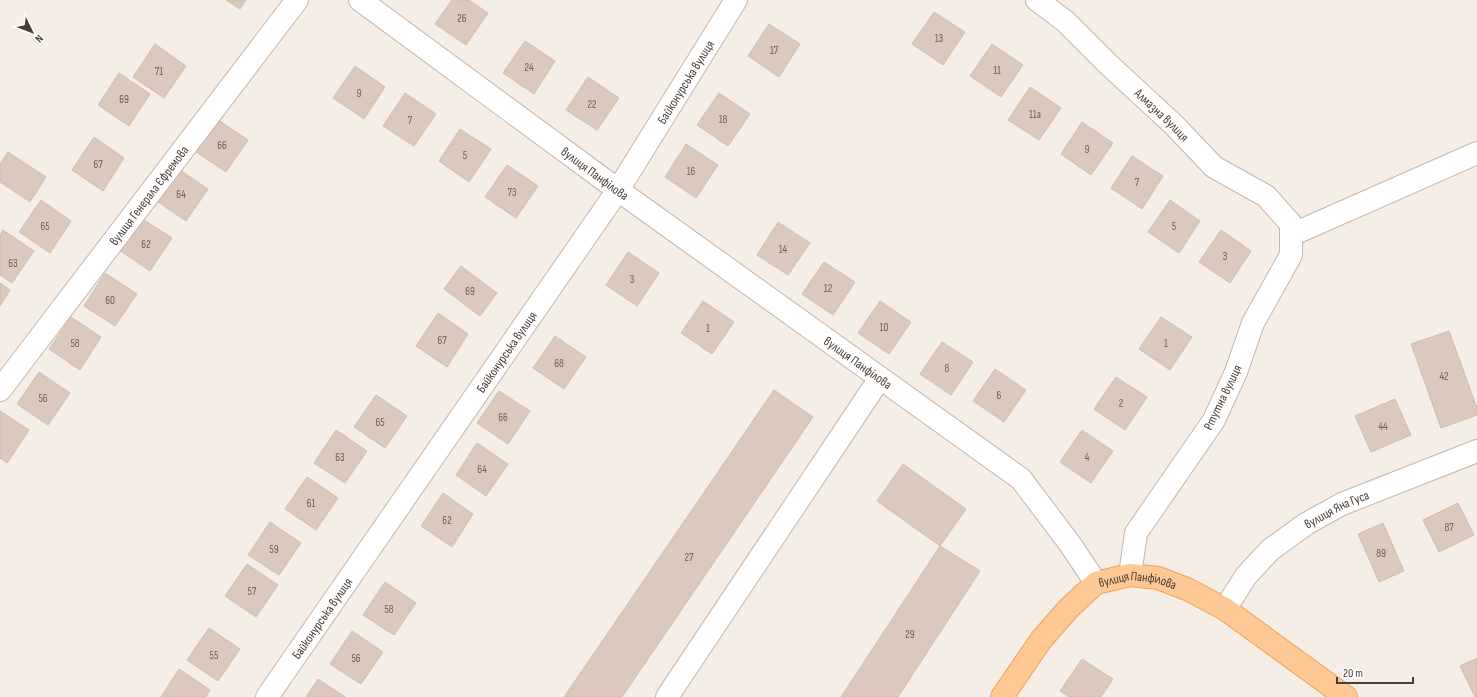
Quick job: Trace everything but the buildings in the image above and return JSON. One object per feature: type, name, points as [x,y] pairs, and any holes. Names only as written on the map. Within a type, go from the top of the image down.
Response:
[{"type":"main road","name":"вулиця Панфілова","points":[[1096,583],[1130,575],[1158,578],[1187,589],[1225,609],[1346,697]]},
{"type":"main road","points":[[1002,697],[1041,640],[1069,608],[1096,583]]},
{"type":"street","name":"вулиця Генерала Єфремова","points":[[0,390],[297,0]]},
{"type":"street","name":"вулиця Панфілова","points":[[360,0],[618,190],[1021,479],[1070,544],[1096,583]]},
{"type":"street","name":"Байконурська вулиця","points":[[267,697],[618,190],[736,0]]},
{"type":"street","name":"Алмазна вулиця","points":[[1037,0],[1065,20],[1108,64],[1174,125],[1214,167],[1266,196],[1291,229]]},
{"type":"street","points":[[1291,229],[1477,153]]},
{"type":"street","name":"Ртутна вулиця","points":[[1130,575],[1136,533],[1214,420],[1236,372],[1253,323],[1291,255],[1291,229]]},
{"type":"street","points":[[667,697],[880,378]]},
{"type":"street","name":"вулиця Яна Гуса","points":[[1225,609],[1246,576],[1270,550],[1306,524],[1342,504],[1477,451]]}]
